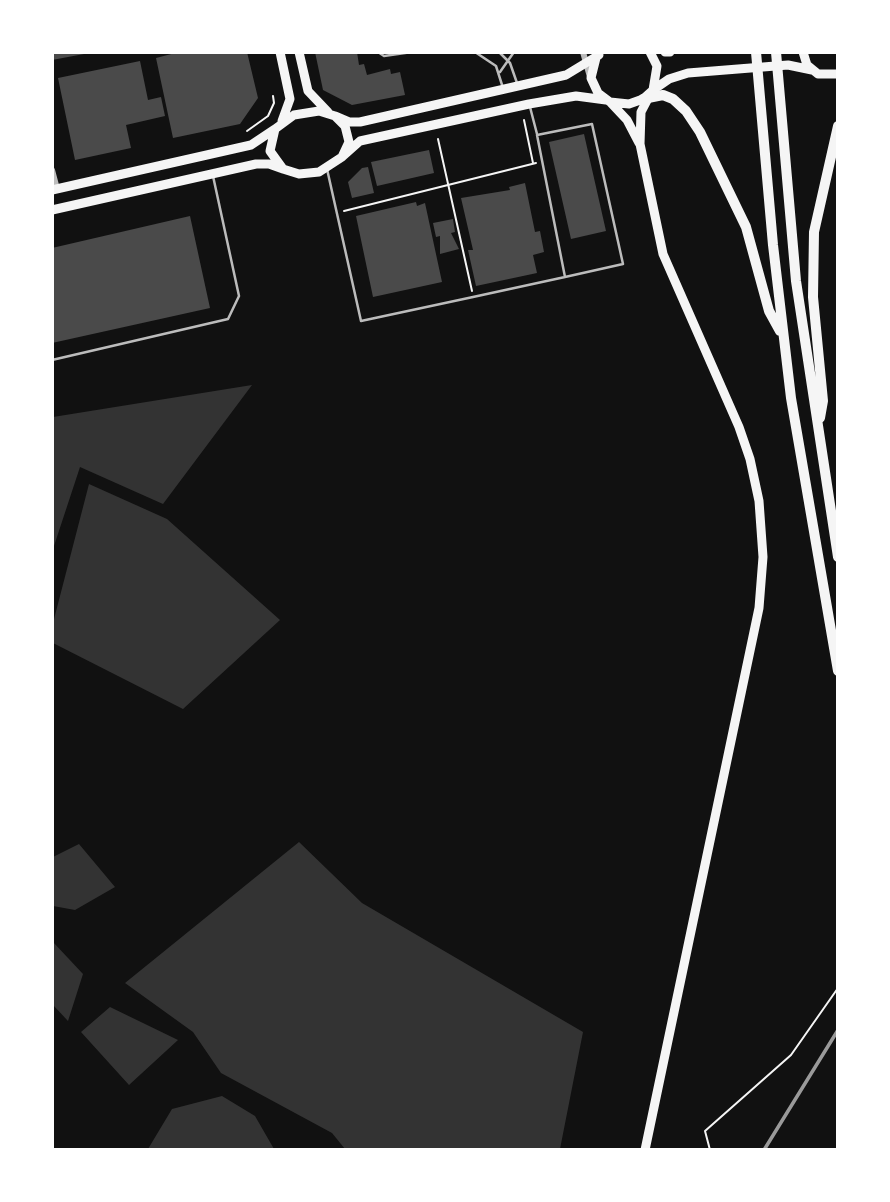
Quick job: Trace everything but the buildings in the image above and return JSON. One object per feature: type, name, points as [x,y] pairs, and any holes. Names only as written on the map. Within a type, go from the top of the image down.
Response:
[{"type":"highway","points":[[756,52],[783,336],[807,503],[838,671]]},
{"type":"highway","points":[[776,52],[796,281],[838,557]]},
{"type":"highway","points":[[649,94],[663,96],[678,103],[700,132],[746,227],[769,311],[783,336]]},
{"type":"highway","points":[[818,431],[823,401],[813,297],[814,243],[819,201],[838,127]]},
{"type":"main road","points":[[280,52],[290,99],[270,151],[283,169]]},
{"type":"main road","points":[[299,52],[308,91],[345,126],[349,142],[342,157]]},
{"type":"main road","points":[[645,1150],[759,608],[763,557],[759,501],[750,459],[739,427],[663,254],[640,144],[641,112],[657,66],[650,52]]},
{"type":"main road","points":[[803,52],[811,70]]},
{"type":"main road","points":[[600,54],[566,75],[360,122],[349,122],[320,111],[302,112],[251,145],[55,189],[57,209],[263,163],[299,174],[327,169],[351,147],[364,140],[530,104],[576,96],[629,104],[649,94],[669,79],[688,73],[788,65],[825,76],[838,74]]},
{"type":"main road","points":[[600,54],[593,64],[591,78],[627,120],[640,144]]},
{"type":"street","points":[[583,52],[591,78]]},
{"type":"street","points":[[52,170],[55,189]]},
{"type":"lane","points":[[378,52],[384,57],[412,52]]},
{"type":"lane","points":[[475,52],[496,65],[503,89]]},
{"type":"lane","points":[[499,52],[507,59],[518,86]]},
{"type":"lane","points":[[500,72],[514,52]]},
{"type":"lane","points":[[530,104],[565,277]]},
{"type":"lane","points":[[327,169],[360,321],[623,264],[592,124],[537,135]]},
{"type":"lane","points":[[52,360],[228,319],[239,296],[212,174]]},
{"type":"path","points":[[247,131],[268,116],[274,96]]},
{"type":"path","points":[[524,120],[533,163]]},
{"type":"path","points":[[438,139],[473,297]]},
{"type":"path","points":[[337,213],[542,161]]},
{"type":"path","points":[[710,1150],[705,1131],[791,1055],[838,988]]},
{"type":"shaded area","points":[[252,385],[163,504],[80,467],[53,549],[53,417]]},
{"type":"shaded area","points":[[89,484],[167,519],[280,620],[183,709],[53,643],[53,623]]},
{"type":"shaded area","points":[[299,842],[362,903],[583,1032],[560,1149],[345,1149],[332,1133],[221,1073],[193,1032],[125,983]]},
{"type":"shaded area","points":[[79,844],[115,887],[75,910],[53,906],[53,857]]},
{"type":"shaded area","points":[[53,942],[83,974],[68,1021],[53,1005]]},
{"type":"shaded area","points":[[110,1007],[178,1040],[129,1085],[81,1032]]},
{"type":"shaded area","points":[[222,1096],[255,1116],[274,1149],[148,1149],[172,1109]]},
{"type":"railway","points":[[764,1150],[838,1030]]}]
